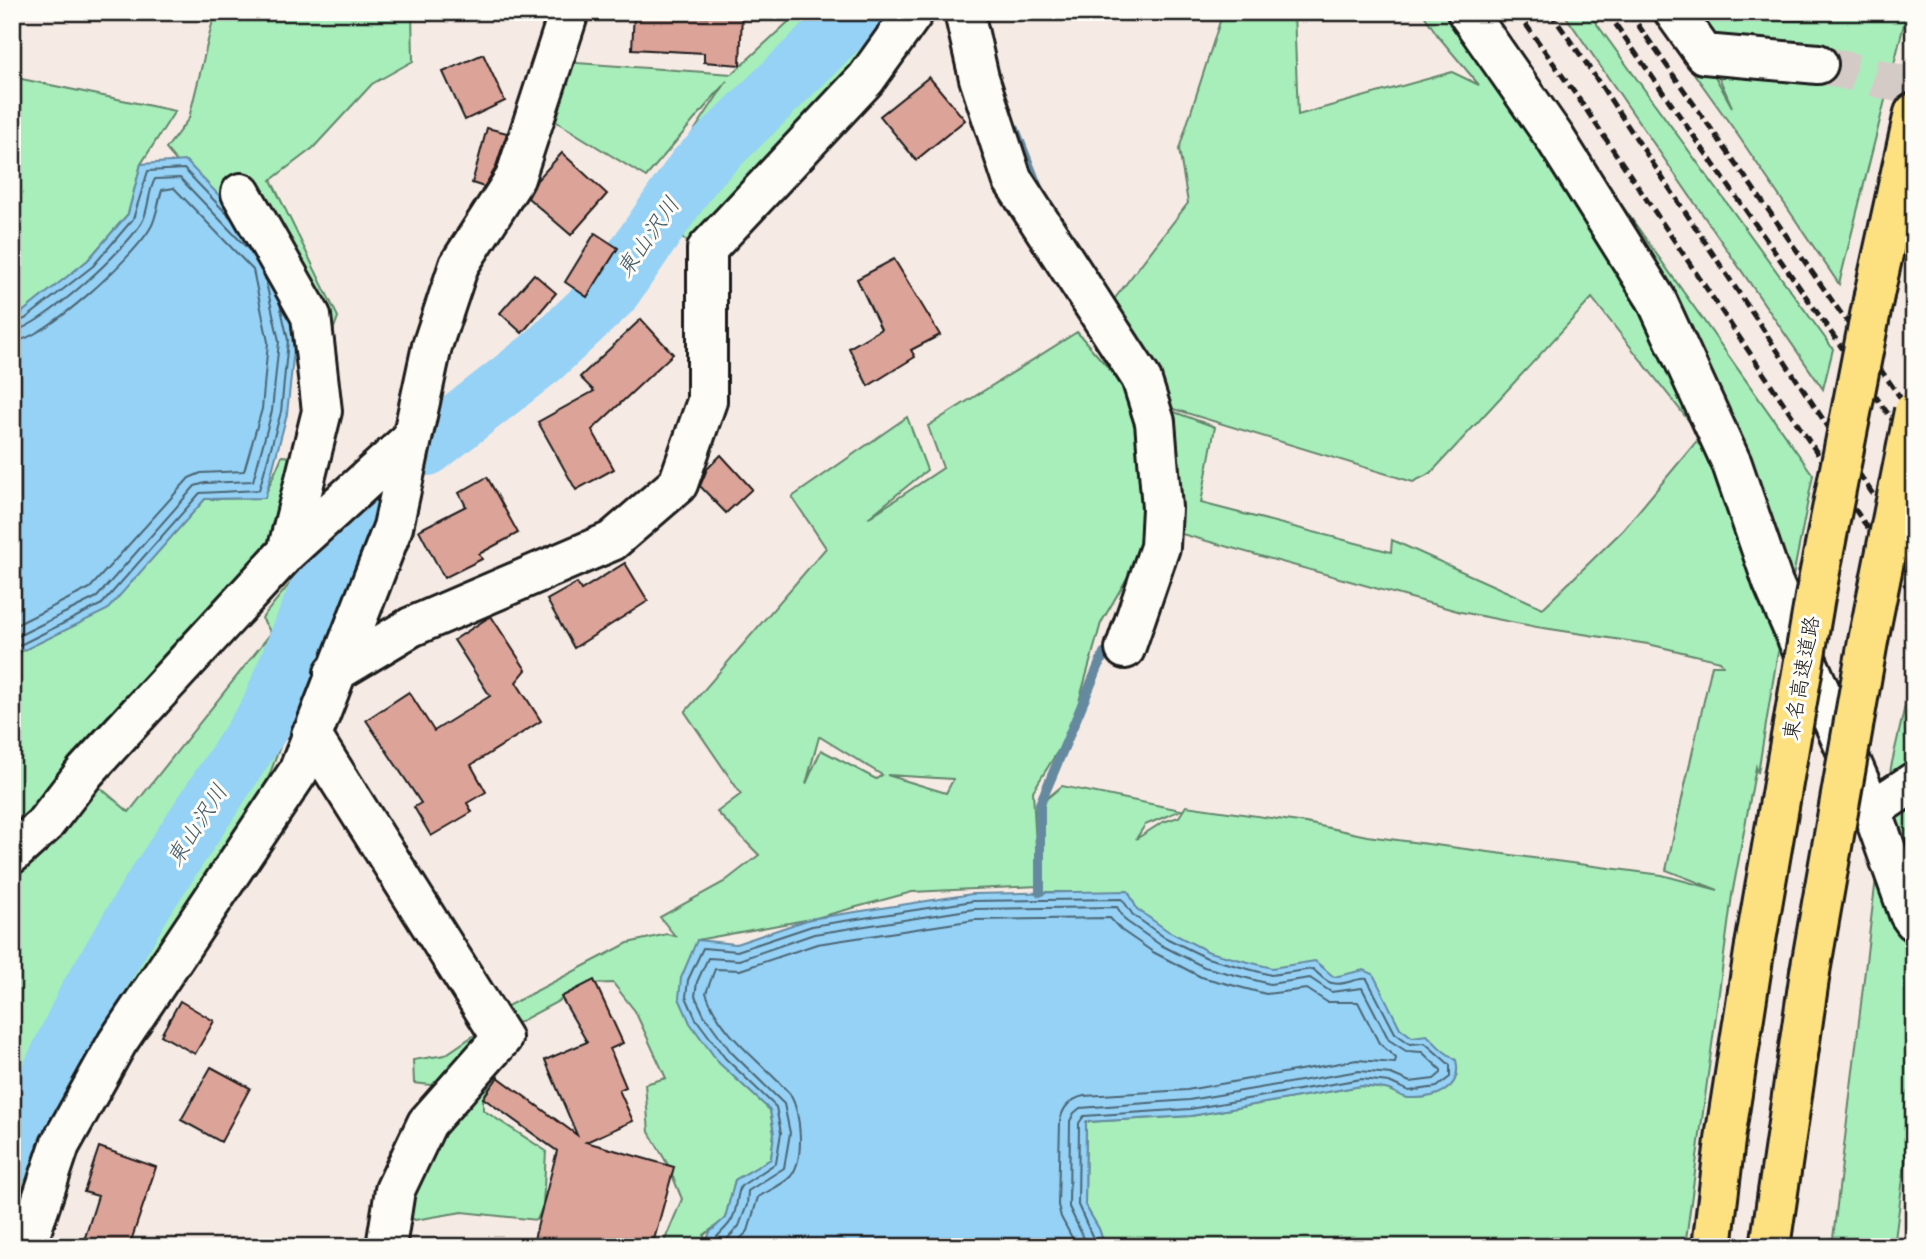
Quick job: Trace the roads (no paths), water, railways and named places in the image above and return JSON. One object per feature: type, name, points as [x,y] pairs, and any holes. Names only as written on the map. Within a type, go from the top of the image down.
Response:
[{"type":"highway","name":"東名高速道路","points":[[1712,1247],[1726,1132],[1755,946],[1815,597],[1874,295],[1914,113]]},
{"type":"highway","points":[[1770,1247],[1810,972],[1868,641],[1914,411]]},
{"type":"street","points":[[26,1247],[60,1144],[117,1043],[298,772],[334,673],[393,527],[432,346],[459,265],[515,178],[569,12]]},
{"type":"street","points":[[334,673],[411,627],[612,541],[678,484],[707,401],[707,249],[866,79],[914,12]]},
{"type":"street","points":[[964,12],[979,78],[1012,178],[1141,378],[1156,422],[1162,508],[1160,547],[1125,649]]},
{"type":"street","points":[[1467,12],[1555,138],[1656,299],[1732,464],[1773,583],[1872,810],[1909,914],[1914,921]]},
{"type":"street","points":[[1674,12],[1704,54],[1818,64]]},
{"type":"street","points":[[241,192],[311,316],[322,411],[287,552]]},
{"type":"street","points":[[12,854],[44,825],[85,772],[287,552],[411,439]]},
{"type":"street","points":[[311,735],[502,1038],[427,1123],[395,1190],[386,1247]]},
{"type":"street","points":[[1872,810],[1914,782]]},
{"type":"water","points":[[186,161],[277,256],[295,339],[287,414],[265,498],[205,499],[107,610],[12,656],[12,316],[21,313],[88,260],[128,214],[141,164]]},
{"type":"water","points":[[1128,891],[1137,909],[1168,931],[1209,952],[1272,968],[1315,961],[1334,977],[1364,970],[1373,974],[1400,1028],[1412,1037],[1427,1035],[1456,1060],[1455,1079],[1445,1091],[1428,1097],[1406,1098],[1386,1089],[1361,1086],[1191,1116],[1086,1122],[1085,1205],[1099,1229],[1105,1247],[704,1247],[710,1232],[725,1218],[735,1180],[771,1159],[774,1133],[770,1110],[719,1063],[690,1023],[679,998],[681,978],[697,940],[736,944],[810,919],[972,894]]},
{"type":"waterway","name":"東山沢川","points":[[427,447],[542,357],[610,293],[695,170],[856,12]]},
{"type":"waterway","points":[[1015,129],[1039,190]]},
{"type":"waterway","name":"東山沢川","points":[[12,1155],[87,998],[147,897],[269,712],[343,529],[376,494]]},
{"type":"waterway","points":[[1040,892],[1040,804],[1104,653]]},
{"type":"tunnel","points":[[1818,64],[1914,87]]},
{"type":"railway","points":[[1517,12],[1581,102],[1914,597]]},
{"type":"railway","points":[[1550,12],[1914,556]]},
{"type":"railway","points":[[1607,12],[1914,451]]},
{"type":"railway","points":[[1629,12],[1914,417]]}]
